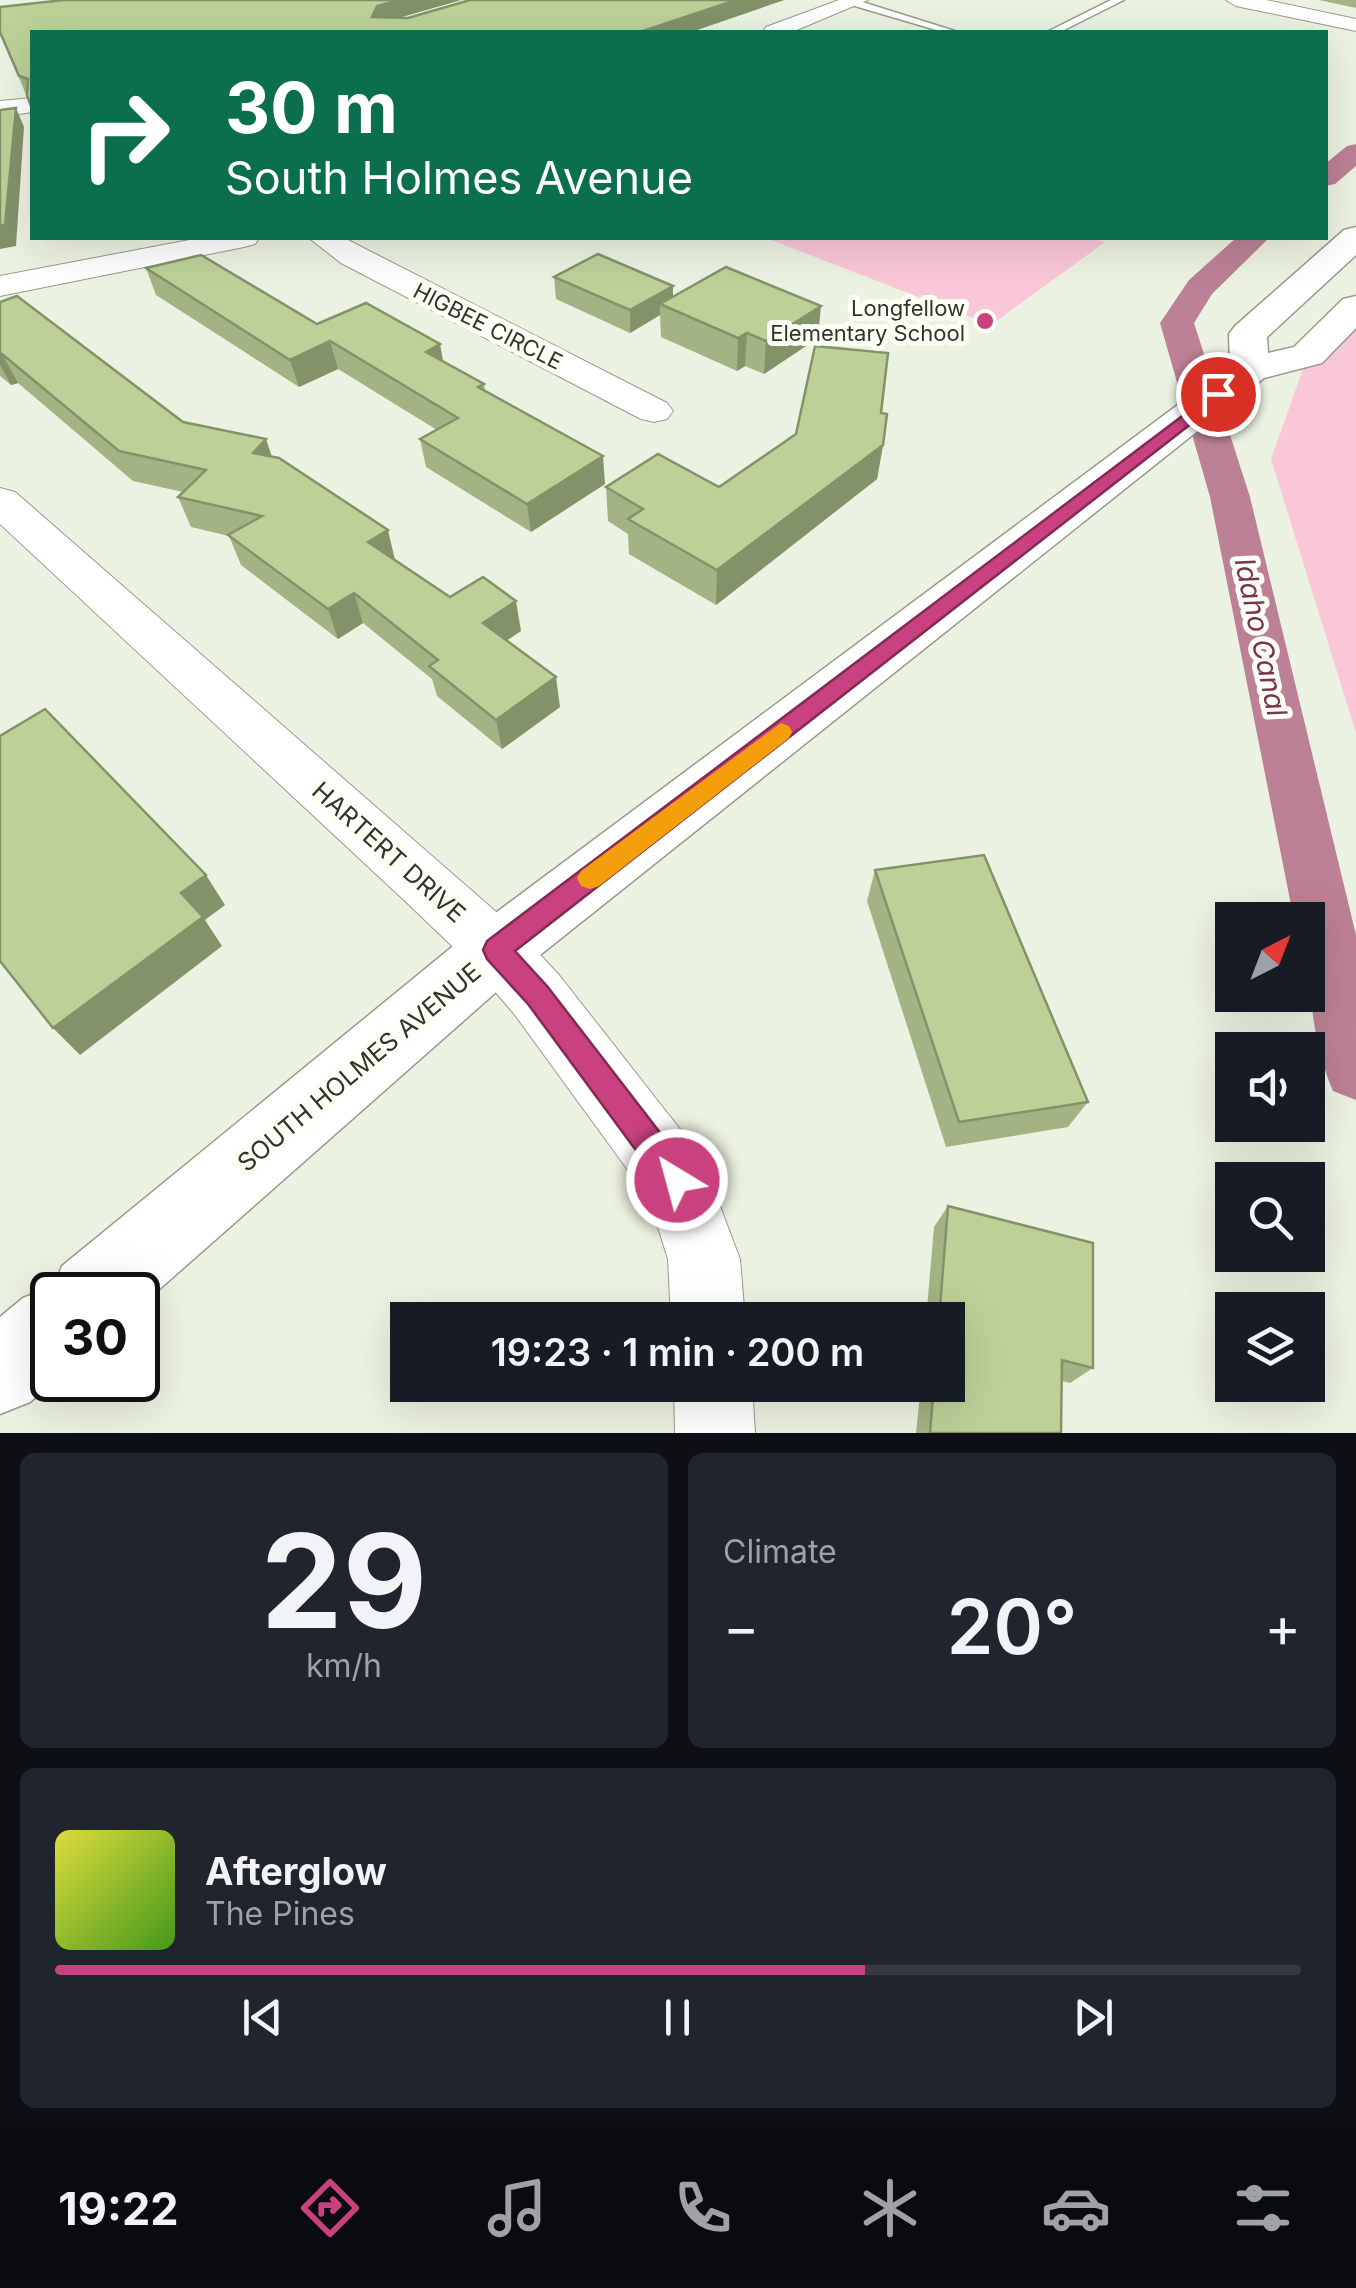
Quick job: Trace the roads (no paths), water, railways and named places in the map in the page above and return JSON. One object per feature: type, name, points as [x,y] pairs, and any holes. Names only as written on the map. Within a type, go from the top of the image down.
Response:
[{"type":"main road","points":[[1250,370],[1248,334],[1356,237]]},
{"type":"main road","name":"SOUTH HOLMES AVENUE","points":[[117,1272],[496,950],[1250,370],[1308,355],[1356,307]]},
{"type":"main road","points":[[0,1372],[30,1346]]},
{"type":"street","points":[[1236,0],[1356,25]]},
{"type":"street","points":[[779,30],[851,1]]},
{"type":"street","points":[[0,109],[30,106]]},
{"type":"street","points":[[0,286],[234,240]]},
{"type":"street","name":"HIGBEE CIRCLE","points":[[327,240],[654,410]]},
{"type":"street","name":"HARTERT DRIVE","points":[[0,502],[496,950],[538,995],[677,1180],[704,1258],[707,1302]]},
{"type":"street","points":[[713,1402],[715,1433]]},
{"type":"lane","points":[[1056,30],[1118,0]]},
{"type":"lane","points":[[851,1],[868,10],[945,30]]},
{"type":"waterway","name":"Idaho Canal","points":[[1328,175],[1356,152]]},
{"type":"waterway","name":"Idaho Canal","points":[[1252,240],[1201,287],[1177,323],[1230,497],[1356,1069]]},
{"type":"place","name":"Longfellow Elementary School","points":[[985,321]]}]
